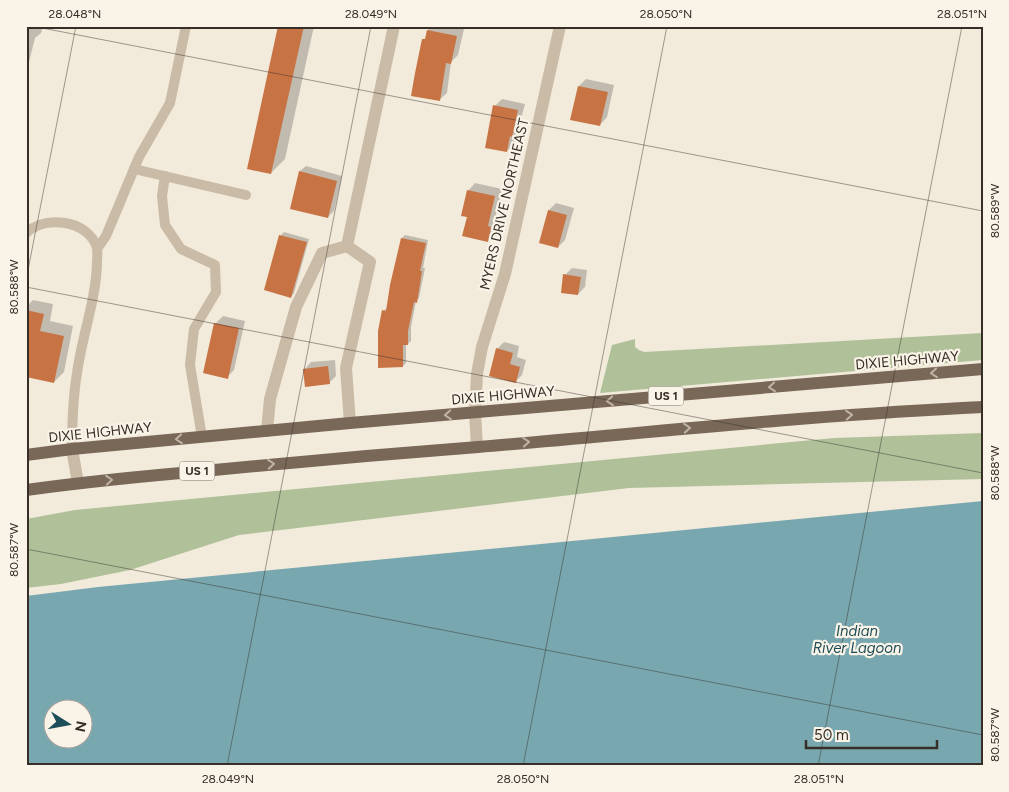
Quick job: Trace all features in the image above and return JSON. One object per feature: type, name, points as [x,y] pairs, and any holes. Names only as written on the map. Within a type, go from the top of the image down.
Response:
[{"type":"main road","name":"DIXIE HIGHWAY","points":[[26,455],[350,423],[983,369]]},
{"type":"main road","name":"US 1","points":[[26,490],[78,482],[369,455],[911,410],[983,407]]},
{"type":"street","points":[[347,246],[394,26]]},
{"type":"street","name":"MYERS DRIVE NORTHEAST","points":[[477,447],[475,413],[477,374],[482,347],[505,274],[560,26]]},
{"type":"street","points":[[347,246],[370,262],[346,368],[350,423]]},
{"type":"street","points":[[267,431],[270,399],[296,308],[322,254],[347,246]]},
{"type":"street","points":[[72,449],[78,482]]},
{"type":"lane","points":[[97,249],[106,236],[139,157],[170,102],[186,26]]},
{"type":"lane","points":[[134,168],[246,195]]},
{"type":"lane","points":[[164,176],[162,196],[165,225],[181,249],[215,265],[216,292],[194,329],[190,365],[202,437]]},
{"type":"lane","points":[[26,233],[33,227],[44,223],[75,225],[90,236],[97,249],[96,280],[77,372],[72,420],[72,449]]},
{"type":"green space","points":[[983,333],[983,360],[600,393],[612,345],[635,339],[635,347],[644,352]]},
{"type":"green space","points":[[983,433],[983,479],[629,488],[239,535],[130,570],[61,584],[26,588],[26,519],[75,510],[834,438]]},
{"type":"water","name":"Indian River Lagoon","points":[[983,501],[983,766],[26,766],[26,596],[98,587]]},
{"type":"building","points":[[278,26],[304,26],[271,174],[247,169]]},
{"type":"building","points":[[427,30],[457,36],[451,64],[446,63],[440,101],[411,96],[422,39],[425,39]]},
{"type":"building","points":[[578,86],[608,92],[600,126],[570,120]]},
{"type":"building","points":[[493,105],[518,110],[507,152],[485,148]]},
{"type":"building","points":[[299,171],[337,181],[328,218],[290,209]]},
{"type":"building","points":[[467,190],[495,196],[488,226],[491,227],[488,242],[462,236],[467,217],[461,216]]},
{"type":"building","points":[[548,210],[567,215],[558,248],[539,243]]},
{"type":"building","points":[[279,235],[307,242],[291,298],[264,290]]},
{"type":"building","points":[[401,238],[426,243],[420,271],[422,271],[417,303],[414,302],[408,331],[408,345],[403,345],[403,367],[378,368],[378,331],[382,310],[386,311]]},
{"type":"building","points":[[563,274],[581,277],[578,295],[561,293]]},
{"type":"building","points":[[26,310],[44,314],[40,331],[64,336],[54,383],[26,377]]},
{"type":"building","points":[[214,323],[239,328],[228,379],[203,373]]},
{"type":"building","points":[[496,348],[513,353],[510,364],[520,367],[516,383],[489,376]]},
{"type":"building","points":[[328,366],[330,384],[305,387],[303,369]]}]
